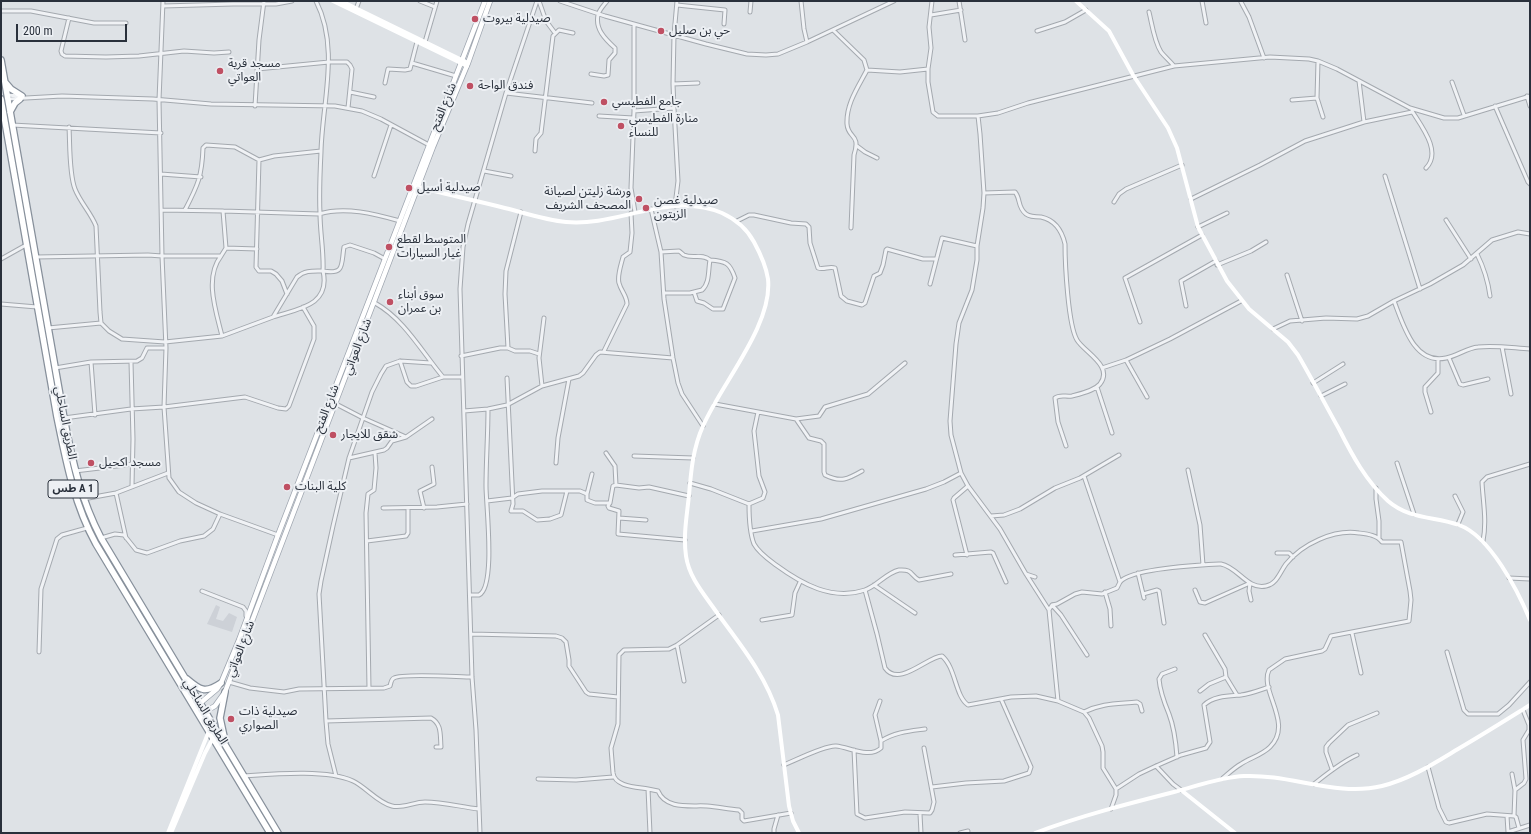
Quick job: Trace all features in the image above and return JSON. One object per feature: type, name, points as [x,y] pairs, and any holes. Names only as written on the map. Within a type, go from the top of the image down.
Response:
[{"type":"highway","name":"الطريق الساحلي","points":[[1,60],[64,418],[75,471],[83,499],[100,538],[183,677],[202,714],[227,749],[278,833]]},
{"type":"highway","points":[[5,82],[21,97],[15,103],[10,112]]},
{"type":"highway","name":"الطريق الساحلي","points":[[1,99],[67,467],[74,492],[87,528],[197,705]]},
{"type":"highway","points":[[183,677],[202,690],[211,689],[221,683]]},
{"type":"highway","points":[[225,692],[220,718],[227,749]]},
{"type":"highway","name":"الطريق الساحلي","points":[[202,714],[209,731],[270,833]]},
{"type":"main road","name":"شارع الفتح","points":[[221,683],[266,577],[278,535],[400,220],[416,187],[429,145],[485,1]]},
{"type":"main road","name":"شارع العواتي","points":[[202,714],[215,706],[225,692],[266,577],[336,404],[375,302],[416,187],[467,65],[490,1]]},
{"type":"main road","points":[[308,458],[314,460]]},
{"type":"main road","points":[[197,705],[217,689],[221,683]]},
{"type":"street","points":[[163,1],[159,100],[161,133],[162,256],[166,342],[164,407],[168,473],[171,482],[179,492],[196,502],[220,514],[278,535]]},
{"type":"street","points":[[163,6],[264,3],[276,4],[292,1]]},
{"type":"street","points":[[69,127],[74,188],[93,218],[96,226],[99,306],[102,323],[109,331],[122,339],[166,342],[222,336],[316,301],[322,294],[324,281],[320,214],[321,151],[329,62],[323,22],[316,1]]},
{"type":"street","points":[[333,1],[462,62]]},
{"type":"street","points":[[341,1],[425,42],[467,65]]},
{"type":"street","points":[[356,9],[359,1]]},
{"type":"street","points":[[420,1],[435,8]]},
{"type":"street","points":[[425,42],[437,1]]},
{"type":"street","points":[[538,1],[546,21],[555,33]]},
{"type":"street","points":[[480,833],[472,677],[461,356],[461,268],[467,230],[475,200],[506,93],[538,1]]},
{"type":"street","points":[[560,1],[598,14],[674,35],[729,50],[761,56],[778,54],[808,42],[894,1]]},
{"type":"street","points":[[591,74],[604,76],[608,75],[609,60],[615,53],[615,48],[604,38],[600,30],[598,14],[607,1]]},
{"type":"street","points":[[750,12],[751,1]]},
{"type":"street","points":[[801,1],[804,29],[808,42]]},
{"type":"street","points":[[932,1],[929,27],[932,48],[928,69],[933,112],[938,116],[978,116],[998,112],[1133,75],[1174,66],[1264,58],[1309,59],[1359,81],[1410,108],[1450,119],[1528,96],[1530,106]]},
{"type":"street","points":[[959,1],[964,40]]},
{"type":"street","points":[[1076,1],[1109,31],[1133,75],[1168,128],[1178,148],[1198,227],[1227,281],[1241,301],[1254,314],[1288,342],[1298,355],[1354,457],[1376,488],[1398,508],[1414,514],[1458,524],[1474,533],[1490,549],[1509,578],[1530,620]]},
{"type":"street","points":[[1202,1],[1206,23]]},
{"type":"street","points":[[1241,2],[1249,17],[1264,58]]},
{"type":"street","points":[[255,106],[264,3]]},
{"type":"street","points":[[675,206],[678,181],[673,84],[674,35],[677,3],[725,10],[724,24]]},
{"type":"street","points":[[931,15],[961,10]]},
{"type":"street","points":[[1037,31],[1065,22],[1086,10]]},
{"type":"street","points":[[1,11],[31,11],[94,23],[126,23]]},
{"type":"street","points":[[1149,12],[1161,52],[1174,66]]},
{"type":"street","points":[[69,18],[61,51],[63,55],[106,57],[139,56],[184,51],[214,53],[229,52]]},
{"type":"street","points":[[604,351],[628,304],[628,300],[619,283],[619,278],[623,257],[630,252],[632,233],[634,24]]},
{"type":"street","points":[[535,151],[536,139],[541,133],[553,36],[559,30],[573,33]]},
{"type":"street","points":[[833,30],[864,60],[867,70],[848,109],[848,128],[856,141],[857,146],[854,163],[851,228]]},
{"type":"street","points":[[385,83],[388,69],[408,69],[412,63],[417,42]]},
{"type":"street","points":[[257,70],[329,62],[347,62],[352,69],[348,108]]},
{"type":"street","points":[[1318,62],[1316,98],[1323,118]]},
{"type":"street","points":[[412,63],[456,76]]},
{"type":"street","points":[[867,70],[900,72],[928,69]]},
{"type":"street","points":[[1359,81],[1364,122]]},
{"type":"street","points":[[1452,82],[1464,116]]},
{"type":"street","points":[[673,84],[698,83]]},
{"type":"street","points":[[350,92],[374,97]]},
{"type":"street","points":[[506,93],[592,103]]},
{"type":"street","points":[[7,97],[62,96],[255,106],[326,106],[348,108],[362,112],[391,125],[429,145]]},
{"type":"street","points":[[1292,100],[1316,98]]},
{"type":"street","points":[[1495,106],[1530,184]]},
{"type":"street","points":[[634,111],[674,108]]},
{"type":"street","points":[[1410,108],[1428,137],[1431,147],[1432,158],[1430,164],[1426,168]]},
{"type":"street","points":[[1191,198],[1260,165],[1305,141],[1364,122],[1412,112]]},
{"type":"street","points":[[599,116],[633,118]]},
{"type":"street","points":[[978,116],[984,193],[981,226],[976,246],[977,260],[972,290],[959,323],[956,344],[950,421],[951,435],[961,473],[968,486],[1009,543],[1026,574],[1049,610],[1058,701]]},
{"type":"street","points":[[12,125],[161,133]]},
{"type":"street","points":[[374,176],[391,125]]},
{"type":"street","points":[[185,210],[201,177],[203,148],[206,145],[235,147],[259,160],[274,156],[321,151]]},
{"type":"street","points":[[857,146],[877,158]]},
{"type":"street","points":[[259,160],[256,212],[257,270],[261,272],[271,271],[276,274],[282,281],[287,294]]},
{"type":"street","points":[[1114,202],[1119,194],[1126,189],[1182,166]]},
{"type":"street","points":[[484,170],[511,176]]},
{"type":"street","points":[[161,174],[201,177]]},
{"type":"street","points":[[1385,176],[1420,289]]},
{"type":"street","points":[[416,187],[475,200],[548,219],[576,222],[675,206],[703,207],[726,215],[737,221],[750,235],[761,254],[768,279],[767,302],[759,326],[703,426],[693,458],[685,540],[687,559],[690,570],[696,582],[754,663],[769,689],[778,715],[791,813],[799,833]]},
{"type":"street","points":[[984,193],[1015,192],[1017,194],[1020,208],[1027,215],[1048,219],[1060,229],[1065,244],[1068,300],[1074,333],[1077,340],[1090,352],[1102,368],[1103,377],[1097,387],[1080,394],[1058,396],[1055,398],[1058,422],[1066,446]]},
{"type":"street","points":[[651,209],[661,252],[664,293],[672,358],[682,394],[703,426]]},
{"type":"street","points":[[162,210],[320,214],[330,211],[340,211],[400,220]]},
{"type":"street","points":[[222,336],[212,292],[215,263],[226,248],[224,211]]},
{"type":"street","points":[[508,348],[505,294],[506,271],[521,212]]},
{"type":"street","points":[[1198,227],[1227,213]]},
{"type":"street","points":[[737,221],[754,215],[791,223],[806,224],[809,227],[810,244],[818,268],[835,268],[842,296],[847,301],[862,305],[865,304],[874,276],[880,273],[887,249],[923,259],[936,259]]},
{"type":"street","points":[[1446,220],[1471,259]]},
{"type":"street","points":[[1273,329],[1290,321],[1326,318],[1357,319],[1368,316],[1463,265],[1492,240],[1518,232],[1530,234]]},
{"type":"street","points":[[1140,322],[1126,278],[1202,234]]},
{"type":"street","points":[[930,284],[943,237],[976,246]]},
{"type":"street","points":[[1186,306],[1180,281],[1216,263],[1251,251],[1266,242]]},
{"type":"street","points":[[1,258],[26,245]]},
{"type":"street","points":[[273,317],[294,281],[301,274],[309,271],[333,273],[339,270],[341,267],[344,247],[347,245],[374,253],[390,261]]},
{"type":"street","points":[[226,248],[257,248]]},
{"type":"street","points":[[661,252],[679,251],[684,255],[689,255],[692,257],[703,256],[710,260],[722,261],[732,267],[736,278],[723,309],[713,309],[704,303],[697,301],[694,292]]},
{"type":"street","points":[[1477,254],[1488,282],[1490,296]]},
{"type":"street","points":[[36,257],[148,255],[221,256]]},
{"type":"street","points":[[664,293],[694,292],[702,290],[705,287],[708,276],[710,260]]},
{"type":"street","points":[[1287,275],[1302,321]]},
{"type":"street","points":[[1102,368],[1126,360],[1170,339],[1241,301]]},
{"type":"street","points":[[1394,301],[1408,337],[1413,344],[1429,357],[1438,360],[1449,358],[1477,347],[1530,349]]},
{"type":"street","points":[[375,302],[392,314],[443,377]]},
{"type":"street","points":[[1,304],[38,307]]},
{"type":"street","points":[[64,418],[131,409],[164,407],[245,397],[278,408],[286,409],[289,406],[314,339],[314,326],[303,307]]},
{"type":"street","points":[[542,386],[539,354],[544,318]]},
{"type":"street","points":[[48,328],[102,323]]},
{"type":"street","points":[[1502,347],[1511,394]]},
{"type":"street","points":[[55,368],[91,362],[137,361],[142,358],[147,348],[166,348]]},
{"type":"street","points":[[461,356],[494,349],[508,348],[515,351],[530,351],[539,354]]},
{"type":"street","points":[[464,411],[488,409],[507,405],[542,386],[582,374],[596,355],[604,351],[672,358]]},
{"type":"street","points":[[1449,358],[1460,384],[1463,385],[1488,379]]},
{"type":"street","points":[[1126,360],[1147,397]]},
{"type":"street","points":[[1431,412],[1425,387],[1438,373],[1438,360]]},
{"type":"street","points":[[91,362],[95,415]]},
{"type":"street","points":[[131,362],[132,486]]},
{"type":"street","points":[[400,362],[407,382],[411,386],[443,377],[462,377]]},
{"type":"street","points":[[336,776],[328,744],[321,638],[320,594],[331,532],[349,458],[372,392],[381,374],[386,366],[400,362],[431,363]]},
{"type":"street","points":[[715,404],[796,419],[819,416],[825,406],[868,394],[906,363]]},
{"type":"street","points":[[1313,382],[1343,364]]},
{"type":"street","points":[[507,378],[507,405],[513,504],[511,511],[523,511],[537,520],[550,519],[562,515],[568,491]]},
{"type":"street","points":[[556,463],[558,438],[569,379]]},
{"type":"street","points":[[1321,396],[1346,384]]},
{"type":"street","points":[[1097,387],[1112,433]]},
{"type":"street","points":[[336,404],[406,437]]},
{"type":"street","points":[[470,595],[482,594],[484,590],[490,552],[486,485],[488,409]]},
{"type":"street","points":[[690,483],[711,489],[749,504],[762,498],[765,492],[759,476],[754,431],[758,412]]},
{"type":"street","points":[[349,458],[375,453],[388,448],[390,443],[406,437],[432,419]]},
{"type":"street","points":[[796,419],[809,438],[822,441],[824,444],[825,475],[838,480],[847,480],[862,472]]},
{"type":"street","points":[[369,688],[366,513],[368,494],[374,490],[376,468],[375,453]]},
{"type":"street","points":[[606,453],[615,466],[616,485],[613,486],[610,503],[608,506],[609,508],[619,511],[617,532],[619,535],[685,540]]},
{"type":"street","points":[[990,516],[1004,514],[1020,509],[1055,488],[1084,476],[1119,455]]},
{"type":"street","points":[[634,456],[693,458]]},
{"type":"street","points":[[1397,463],[1414,514]]},
{"type":"street","points":[[75,471],[133,464]]},
{"type":"street","points":[[1483,541],[1485,532],[1485,512],[1482,482],[1487,477],[1530,464]]},
{"type":"street","points":[[424,508],[420,491],[434,484],[432,467]]},
{"type":"street","points":[[1188,470],[1200,525],[1203,565]]},
{"type":"street","points":[[83,499],[116,493],[168,473]]},
{"type":"street","points":[[752,531],[822,519],[926,489],[961,473]]},
{"type":"street","points":[[592,474],[587,500],[610,503]]},
{"type":"street","points":[[1084,476],[1120,582]]},
{"type":"street","points":[[616,485],[639,488],[649,487],[689,496]]},
{"type":"street","points":[[966,555],[953,500],[968,486]]},
{"type":"street","points":[[1376,488],[1379,538]]},
{"type":"street","points":[[487,501],[512,498],[518,494],[542,491],[580,491],[587,494]]},
{"type":"street","points":[[116,493],[126,538]]},
{"type":"street","points":[[1455,496],[1463,512],[1458,524]]},
{"type":"street","points":[[383,508],[424,508],[467,504]]},
{"type":"street","points":[[749,504],[752,531],[755,544],[759,550],[800,582],[822,590],[848,593],[865,590],[895,571],[905,569],[910,571],[919,580],[951,574]]},
{"type":"street","points":[[367,541],[406,536],[408,533],[408,508]]},
{"type":"street","points":[[100,538],[119,534],[126,538],[136,550],[147,553],[180,540],[204,536],[213,529],[220,514]]},
{"type":"street","points":[[619,518],[646,520]]},
{"type":"street","points":[[39,652],[41,589],[56,539],[62,535],[87,528]]},
{"type":"street","points":[[1052,604],[1057,604],[1075,594],[1082,592],[1102,594],[1117,588],[1120,582],[1138,573],[1203,565],[1227,565],[1250,583],[1262,587],[1268,586],[1273,583],[1293,557],[1317,541],[1349,531],[1379,538],[1382,542],[1397,541],[1402,543],[1411,600],[1409,621],[1331,636],[1325,649],[1322,651],[1284,659],[1269,670],[1267,674],[1269,687],[1279,720],[1276,740],[1270,748],[1241,764],[1222,779]]},
{"type":"street","points":[[955,555],[993,553],[1006,582]]},
{"type":"street","points":[[1277,553],[1289,553],[1293,557]]},
{"type":"street","points":[[1138,573],[1144,598]]},
{"type":"street","points":[[1026,574],[1035,577]]},
{"type":"street","points":[[1509,578],[1530,579]]},
{"type":"street","points":[[762,620],[792,615],[795,593],[800,582]]},
{"type":"street","points":[[1195,590],[1200,602],[1205,603],[1250,583]]},
{"type":"street","points":[[1250,583],[1250,600]]},
{"type":"street","points":[[874,585],[915,613]]},
{"type":"street","points":[[865,590],[887,671],[895,674],[913,671],[934,658],[942,656],[950,668],[962,699],[965,703],[971,706],[1001,699],[1036,696],[1058,701],[1084,712],[1089,718],[1102,746],[1103,768],[1116,789],[1116,795],[1111,809]]},
{"type":"street","points":[[202,591],[243,607],[248,618]]},
{"type":"street","points":[[1142,594],[1159,591],[1164,623]]},
{"type":"street","points":[[1106,592],[1110,609],[1110,626]]},
{"type":"street","points":[[1049,610],[1052,604]]},
{"type":"street","points":[[1052,604],[1087,655]]},
{"type":"street","points":[[719,615],[669,649],[624,650],[621,652],[619,656],[618,724],[611,748],[613,777],[620,783],[658,791],[661,798],[664,800],[680,805],[707,806],[739,810],[742,813],[742,819],[744,821],[791,813]]},
{"type":"street","points":[[1352,633],[1361,673]]},
{"type":"street","points":[[471,634],[549,636],[562,638],[566,642],[569,666],[586,692],[589,694],[618,697]]},
{"type":"street","points":[[1204,635],[1225,669],[1226,677],[1238,695]]},
{"type":"street","points":[[677,645],[684,681]]},
{"type":"street","points":[[1447,652],[1464,710],[1468,714],[1498,714],[1513,701],[1530,682]]},
{"type":"street","points":[[1175,669],[1162,674],[1159,679],[1162,699],[1169,715],[1176,744],[1177,757]]},
{"type":"street","points":[[229,682],[250,688],[284,692],[299,689],[325,690],[389,687],[393,678],[413,675],[472,677]]},
{"type":"street","points":[[1200,691],[1209,684],[1226,677]]},
{"type":"street","points":[[1116,789],[1139,774],[1177,757],[1199,751],[1209,745],[1210,742],[1204,705],[1209,700],[1238,695],[1269,687]]},
{"type":"street","points":[[932,787],[1004,781],[1029,773],[1031,767],[1001,699]]},
{"type":"street","points":[[784,765],[835,745],[865,752],[878,750],[881,748],[881,741],[875,715],[880,701]]},
{"type":"street","points":[[1084,712],[1095,706],[1104,704],[1137,702],[1140,704],[1142,711]]},
{"type":"street","points":[[1035,833],[1043,832],[1111,809],[1222,779],[1243,776],[1262,776],[1349,790],[1382,786],[1404,780],[1428,767],[1530,705]]},
{"type":"street","points":[[1515,790],[1524,783],[1526,779],[1524,740],[1529,730],[1529,725],[1523,710]]},
{"type":"street","points":[[1332,769],[1326,752],[1326,747],[1329,743],[1348,726],[1377,713]]},
{"type":"street","points":[[326,721],[431,718],[436,721],[439,726],[440,747],[436,747]]},
{"type":"street","points":[[881,741],[889,736],[899,733],[925,729]]},
{"type":"street","points":[[170,833],[209,731]]},
{"type":"street","points":[[170,833],[213,738]]},
{"type":"street","points":[[854,750],[857,814],[865,818],[905,812],[920,814],[930,813],[934,802],[924,748]]},
{"type":"street","points":[[1314,784],[1345,760],[1357,755]]},
{"type":"street","points":[[1156,766],[1173,784],[1235,833]]},
{"type":"street","points":[[1428,767],[1439,808],[1446,822],[1449,823],[1487,814],[1514,816]]},
{"type":"street","points":[[244,776],[304,774],[336,776],[356,782],[392,807],[423,802],[479,809]]},
{"type":"street","points":[[1512,774],[1515,790],[1514,816],[1516,817],[1519,828]]},
{"type":"street","points":[[538,779],[576,780],[613,777]]},
{"type":"street","points":[[648,789],[650,833]]},
{"type":"street","points":[[920,814],[921,833]]},
{"type":"street","points":[[774,832],[778,815]]},
{"type":"street","points":[[1507,816],[1511,832]]},
{"type":"street","points":[[1503,833],[1511,832],[1530,825]]},
{"type":"street","points":[[960,833],[968,831]]},
{"type":"shaded area","points":[[216,605],[220,607],[216,619],[223,621],[229,613],[237,617],[232,632],[207,624]]},
{"type":"place","name":"صيدلية بيروت","points":[[475,19]]},
{"type":"place","name":"حي بن صليل","points":[[661,31]]},
{"type":"place","name":"مسجد قرية العواتي","points":[[220,71]]},
{"type":"place","name":"فندق الواحة","points":[[470,86]]},
{"type":"place","name":"جامع الفطيسي","points":[[604,102]]},
{"type":"place","name":"منارة الفطيسي للنساء","points":[[621,126]]},
{"type":"place","name":"صيدلية أسيل","points":[[409,188]]},
{"type":"place","name":"ورشة زليتن لصيانة المصحف الشريف","points":[[639,199]]},
{"type":"place","name":"صيدلية غصن الزيتون","points":[[646,208]]},
{"type":"place","name":"المتوسط لقطع غيار السيارات","points":[[389,247]]},
{"type":"place","name":"سوق أبناء بن عمران","points":[[390,302]]},
{"type":"place","name":"شقق للايجار","points":[[333,435]]},
{"type":"place","name":"مسجد اكحيل","points":[[91,463]]},
{"type":"place","name":"كلية البنات","points":[[287,487]]},
{"type":"place","name":"صيدلية ذات الصواري","points":[[231,719]]}]
